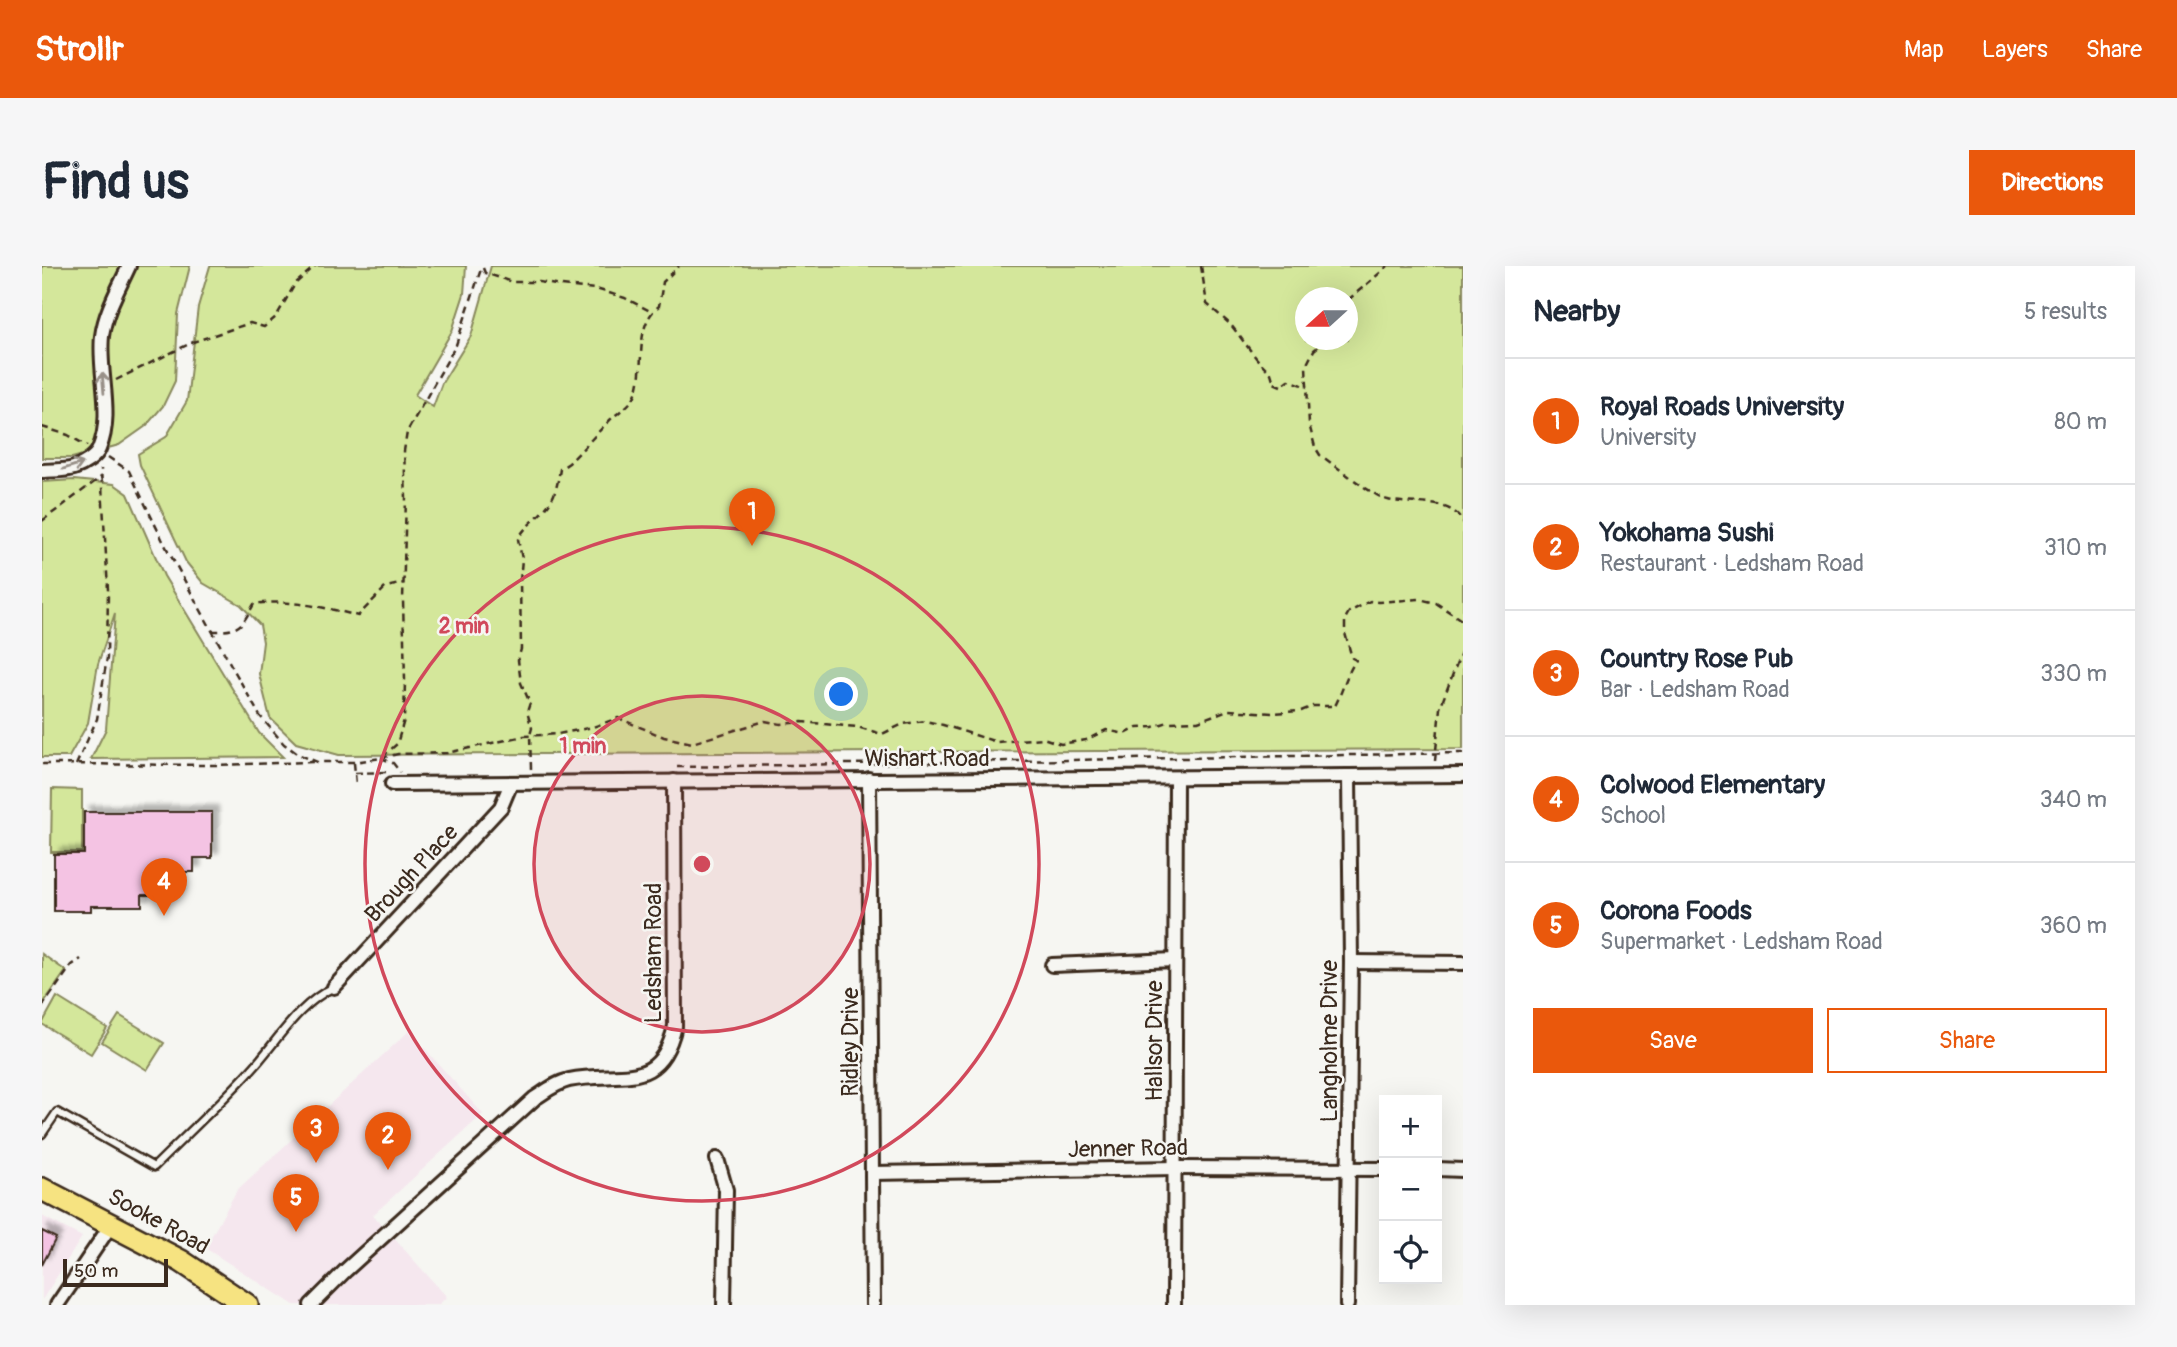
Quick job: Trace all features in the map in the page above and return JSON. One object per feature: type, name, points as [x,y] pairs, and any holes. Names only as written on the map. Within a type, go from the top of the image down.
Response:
[{"type":"main road","name":"Sooke Road","points":[[42,1189],[181,1261],[247,1305]]},
{"type":"street","points":[[42,471],[75,468],[99,450],[106,416],[102,333],[129,266]]},
{"type":"street","name":"Wishart Road","points":[[392,783],[1463,775]]},
{"type":"street","name":"Langholme Drive","points":[[1347,1305],[1351,962],[1349,777]]},
{"type":"street","name":"Hallsor Drive","points":[[1174,1305],[1176,778]]},
{"type":"street","name":"Ridley Drive","points":[[869,779],[873,1305]]},
{"type":"street","name":"Ledsham Road","points":[[311,1305],[535,1098],[556,1085],[571,1080],[633,1075],[650,1069],[662,1058],[671,1045],[675,1026],[674,781]]},
{"type":"street","name":"Brough Place","points":[[334,987],[502,807],[511,783]]},
{"type":"street","points":[[1052,965],[1175,960]]},
{"type":"street","points":[[1351,962],[1463,963]]},
{"type":"street","points":[[717,1159],[726,1190],[724,1305]]},
{"type":"street","name":"Jenner Road","points":[[872,1173],[1176,1168],[1379,1169]]},
{"type":"street","points":[[1442,1169],[1463,1170]]},
{"type":"street","points":[[57,1305],[111,1225]]},
{"type":"lane","points":[[42,1134],[57,1112],[154,1167],[251,1070],[285,1027],[320,994],[334,987]]},
{"type":"path","points":[[103,381],[109,384],[193,342],[250,323],[264,327],[276,317],[295,284],[315,266]]},
{"type":"path","points":[[482,266],[485,273],[501,279],[596,289],[625,298],[652,312]]},
{"type":"path","points":[[381,758],[397,744],[404,720],[404,451],[407,432],[456,345],[482,266]]},
{"type":"path","points":[[531,782],[531,728],[527,712],[530,703],[521,683],[518,660],[521,649],[522,559],[518,539],[525,527],[548,505],[556,489],[560,469],[569,463],[612,417],[625,409],[636,394],[641,341],[652,312],[659,306],[663,282],[679,266]]},
{"type":"path","points":[[1201,266],[1207,304],[1231,325],[1271,373],[1274,383],[1281,386],[1289,380],[1308,387]]},
{"type":"path","points":[[1358,292],[1388,266]]},
{"type":"path","points":[[1314,350],[1306,366],[1309,424],[1320,455],[1384,500],[1443,505],[1461,517],[1463,522]]},
{"type":"path","points":[[42,427],[68,435],[99,450],[129,471],[165,545],[260,716],[284,744],[317,762]]},
{"type":"path","points":[[76,765],[97,719],[107,658],[108,590],[99,450]]},
{"type":"path","points":[[42,521],[102,477]]},
{"type":"path","points":[[212,631],[232,631],[244,622],[254,604],[273,601],[327,607],[358,616],[386,587],[404,583]]},
{"type":"path","points":[[42,764],[216,765],[354,762],[398,754],[447,753],[530,736],[593,727],[618,718],[664,737],[692,743],[765,721],[856,727],[882,734],[903,724],[925,722],[997,742],[1042,738],[1061,744],[1086,740],[1106,730],[1125,734],[1137,728],[1168,722],[1198,721],[1228,710],[1272,713],[1313,706],[1335,706],[1345,686],[1346,674],[1356,660],[1352,658],[1348,646],[1345,619],[1349,612],[1370,601],[1419,599],[1436,603],[1463,621]]},
{"type":"path","points":[[1434,775],[1440,708],[1463,648]]},
{"type":"path","points":[[668,767],[1463,753]]},
{"type":"path","points":[[355,773],[400,772],[394,763],[381,758]]},
{"type":"path","points":[[354,762],[356,784]]},
{"type":"path","points":[[42,1007],[72,965],[81,958]]},
{"type":"shaded area","points":[[409,1031],[483,1114],[373,1215],[447,1297],[438,1305],[294,1305],[205,1248],[237,1190]]},
{"type":"shaded area","points":[[42,1216],[82,1237],[42,1300]]},
{"type":"green space","points":[[42,266],[190,266],[178,314],[175,381],[163,406],[146,426],[119,445],[72,458],[42,458]]},
{"type":"green space","points":[[210,266],[466,266],[464,294],[452,331],[415,395],[433,407],[442,383],[471,336],[491,266],[1463,266],[1463,749],[339,755],[296,743],[270,718],[259,674],[263,642],[260,625],[241,605],[203,583],[186,562],[140,465],[138,454],[166,437],[187,401],[198,307]]},
{"type":"green space","points":[[74,480],[114,484],[128,494],[164,576],[259,733],[283,757],[91,759],[106,729],[115,613],[98,664],[88,723],[69,757],[42,757],[42,482]]},
{"type":"green space","points":[[52,789],[82,790],[82,852],[51,852]]},
{"type":"green space","points":[[42,954],[66,971],[42,1005]]},
{"type":"green space","points":[[57,997],[107,1028],[91,1054],[42,1024]]},
{"type":"green space","points":[[119,1015],[164,1043],[147,1070],[102,1042]]},
{"type":"building","points":[[84,812],[212,812],[212,858],[194,858],[194,872],[178,872],[178,895],[142,895],[142,906],[91,906],[91,911],[54,911],[54,854],[84,854]]},
{"type":"building","points":[[42,1231],[56,1238],[42,1265]]},
{"type":"place","name":"Royal Roads University","points":[[752,546]]},
{"type":"place","name":"Colwood Elementary","points":[[164,916]]},
{"type":"place","name":"Country Rose Pub","points":[[316,1163]]},
{"type":"place","name":"Yokohama Sushi","points":[[388,1170]]},
{"type":"place","name":"Corona Foods","points":[[296,1232]]}]
